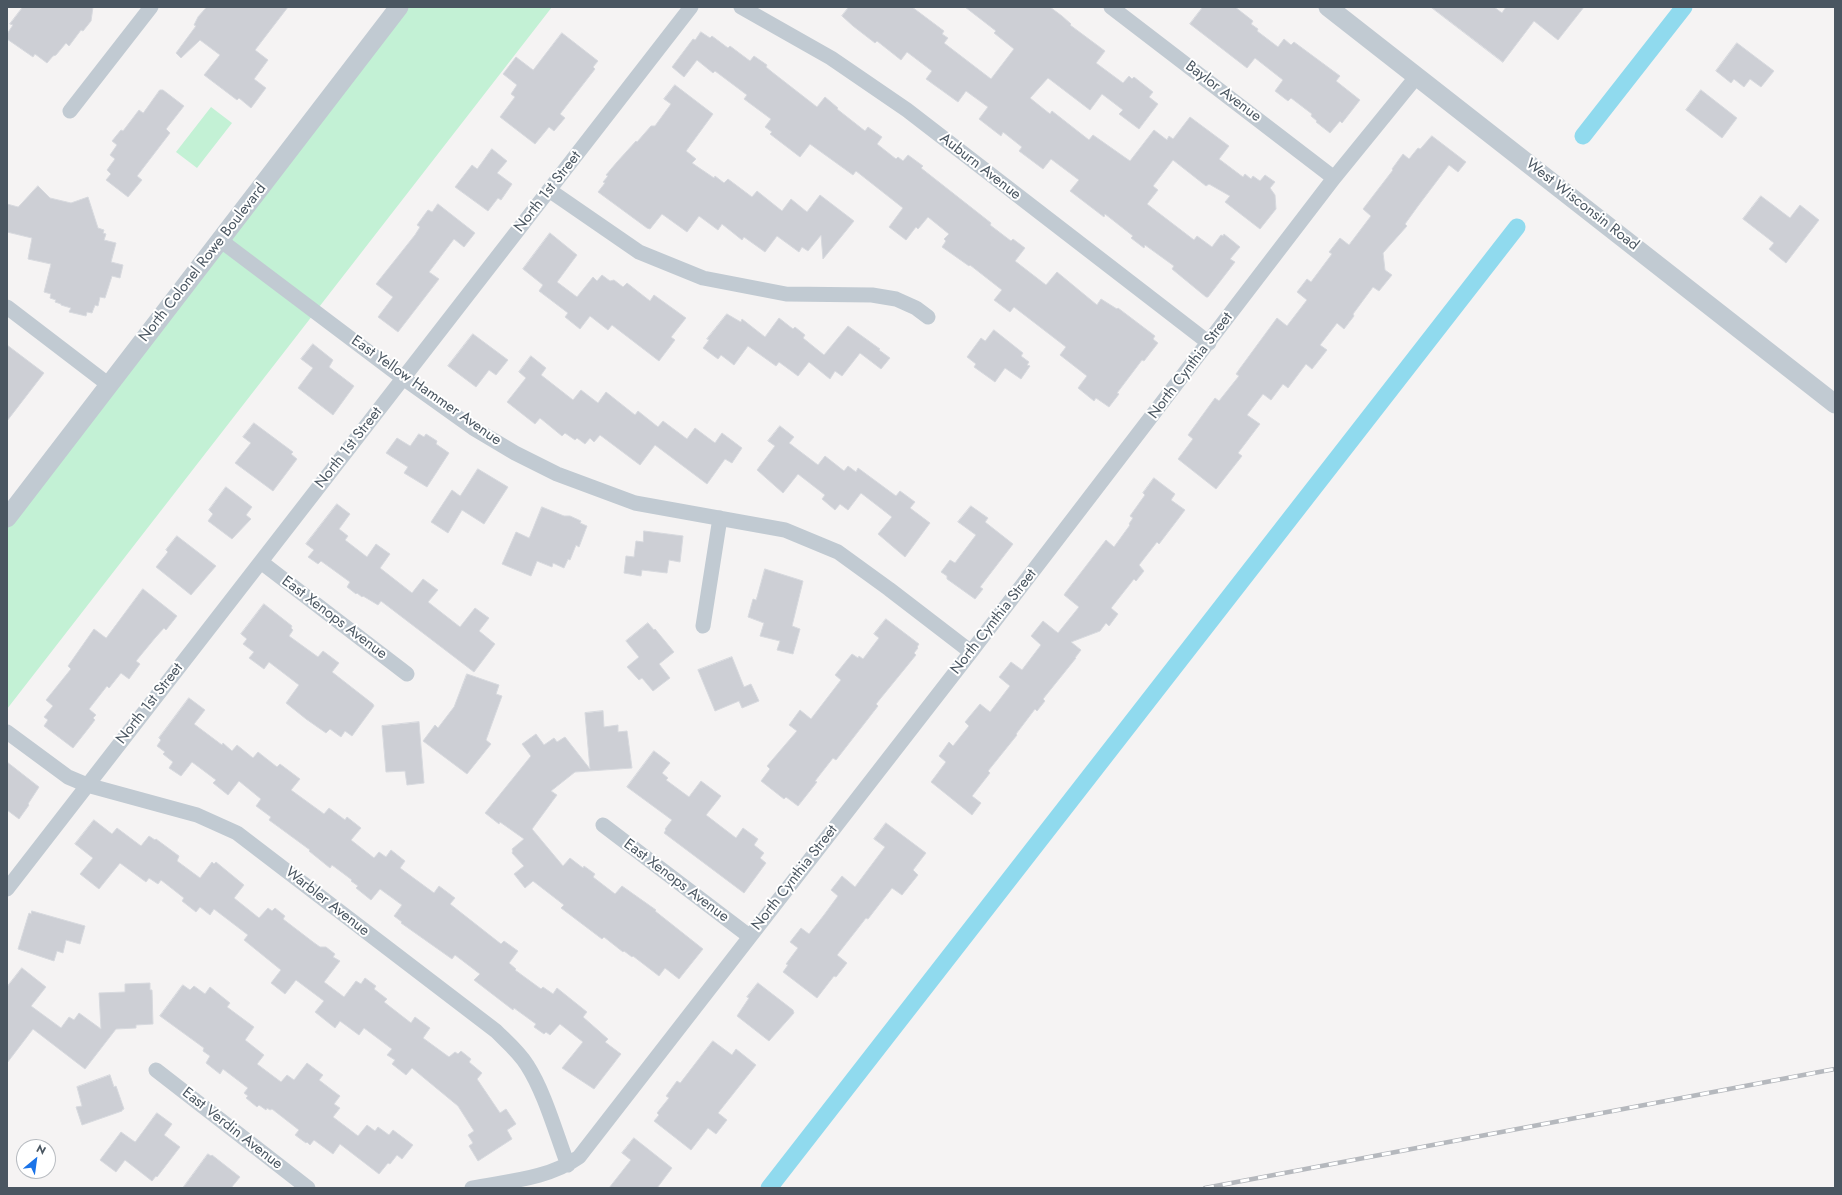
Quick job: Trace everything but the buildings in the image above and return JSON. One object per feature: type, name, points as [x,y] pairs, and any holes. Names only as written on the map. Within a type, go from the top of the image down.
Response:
[{"type":"street","points":[[70,110],[151,7]]},
{"type":"street","name":"North 1st Street","points":[[7,889],[691,7]]},
{"type":"street","name":"Auburn Avenue","points":[[741,7],[831,58],[907,110],[1209,343]]},
{"type":"street","name":"Baylor Avenue","points":[[1111,7],[1334,178]]},
{"type":"street","name":"West Wisconsin Road","points":[[1328,7],[1835,404]]},
{"type":"street","name":"North Colonel Rowe Boulevard","points":[[7,518],[397,8]]},
{"type":"street","name":"North Cynthia Street","points":[[568,1165],[579,1157],[749,936],[971,652],[1334,178],[1417,76]]},
{"type":"street","points":[[549,190],[640,252],[703,278],[786,294],[872,295],[896,299],[916,308],[928,317]]},
{"type":"street","name":"East Yellow Hammer Avenue","points":[[220,240],[403,378],[473,428],[515,453],[557,474],[635,503],[785,530],[838,552],[971,652]]},
{"type":"street","points":[[7,307],[109,385]]},
{"type":"street","points":[[702,626],[720,518]]},
{"type":"street","name":"East Xenops Avenue","points":[[261,562],[407,674]]},
{"type":"street","name":"Warbler Avenue","points":[[7,732],[52,767],[68,777],[87,785],[175,808],[237,833],[496,1031],[513,1048],[527,1066],[540,1092],[568,1165]]},
{"type":"street","name":"East Xenops Avenue","points":[[603,826],[749,936]]},
{"type":"street","name":"East Verdin Avenue","points":[[156,1070],[308,1188]]},
{"type":"street","points":[[472,1188],[548,1174],[568,1165]]},
{"type":"green space","points":[[408,7],[552,7],[7,709],[7,523]]},
{"type":"green space","points":[[211,107],[232,123],[197,168],[176,152]]},
{"type":"waterway","points":[[1583,136],[1684,7]]},
{"type":"waterway","points":[[769,1188],[1517,227]]},
{"type":"railway","points":[[1205,1188],[1835,1069]]}]
